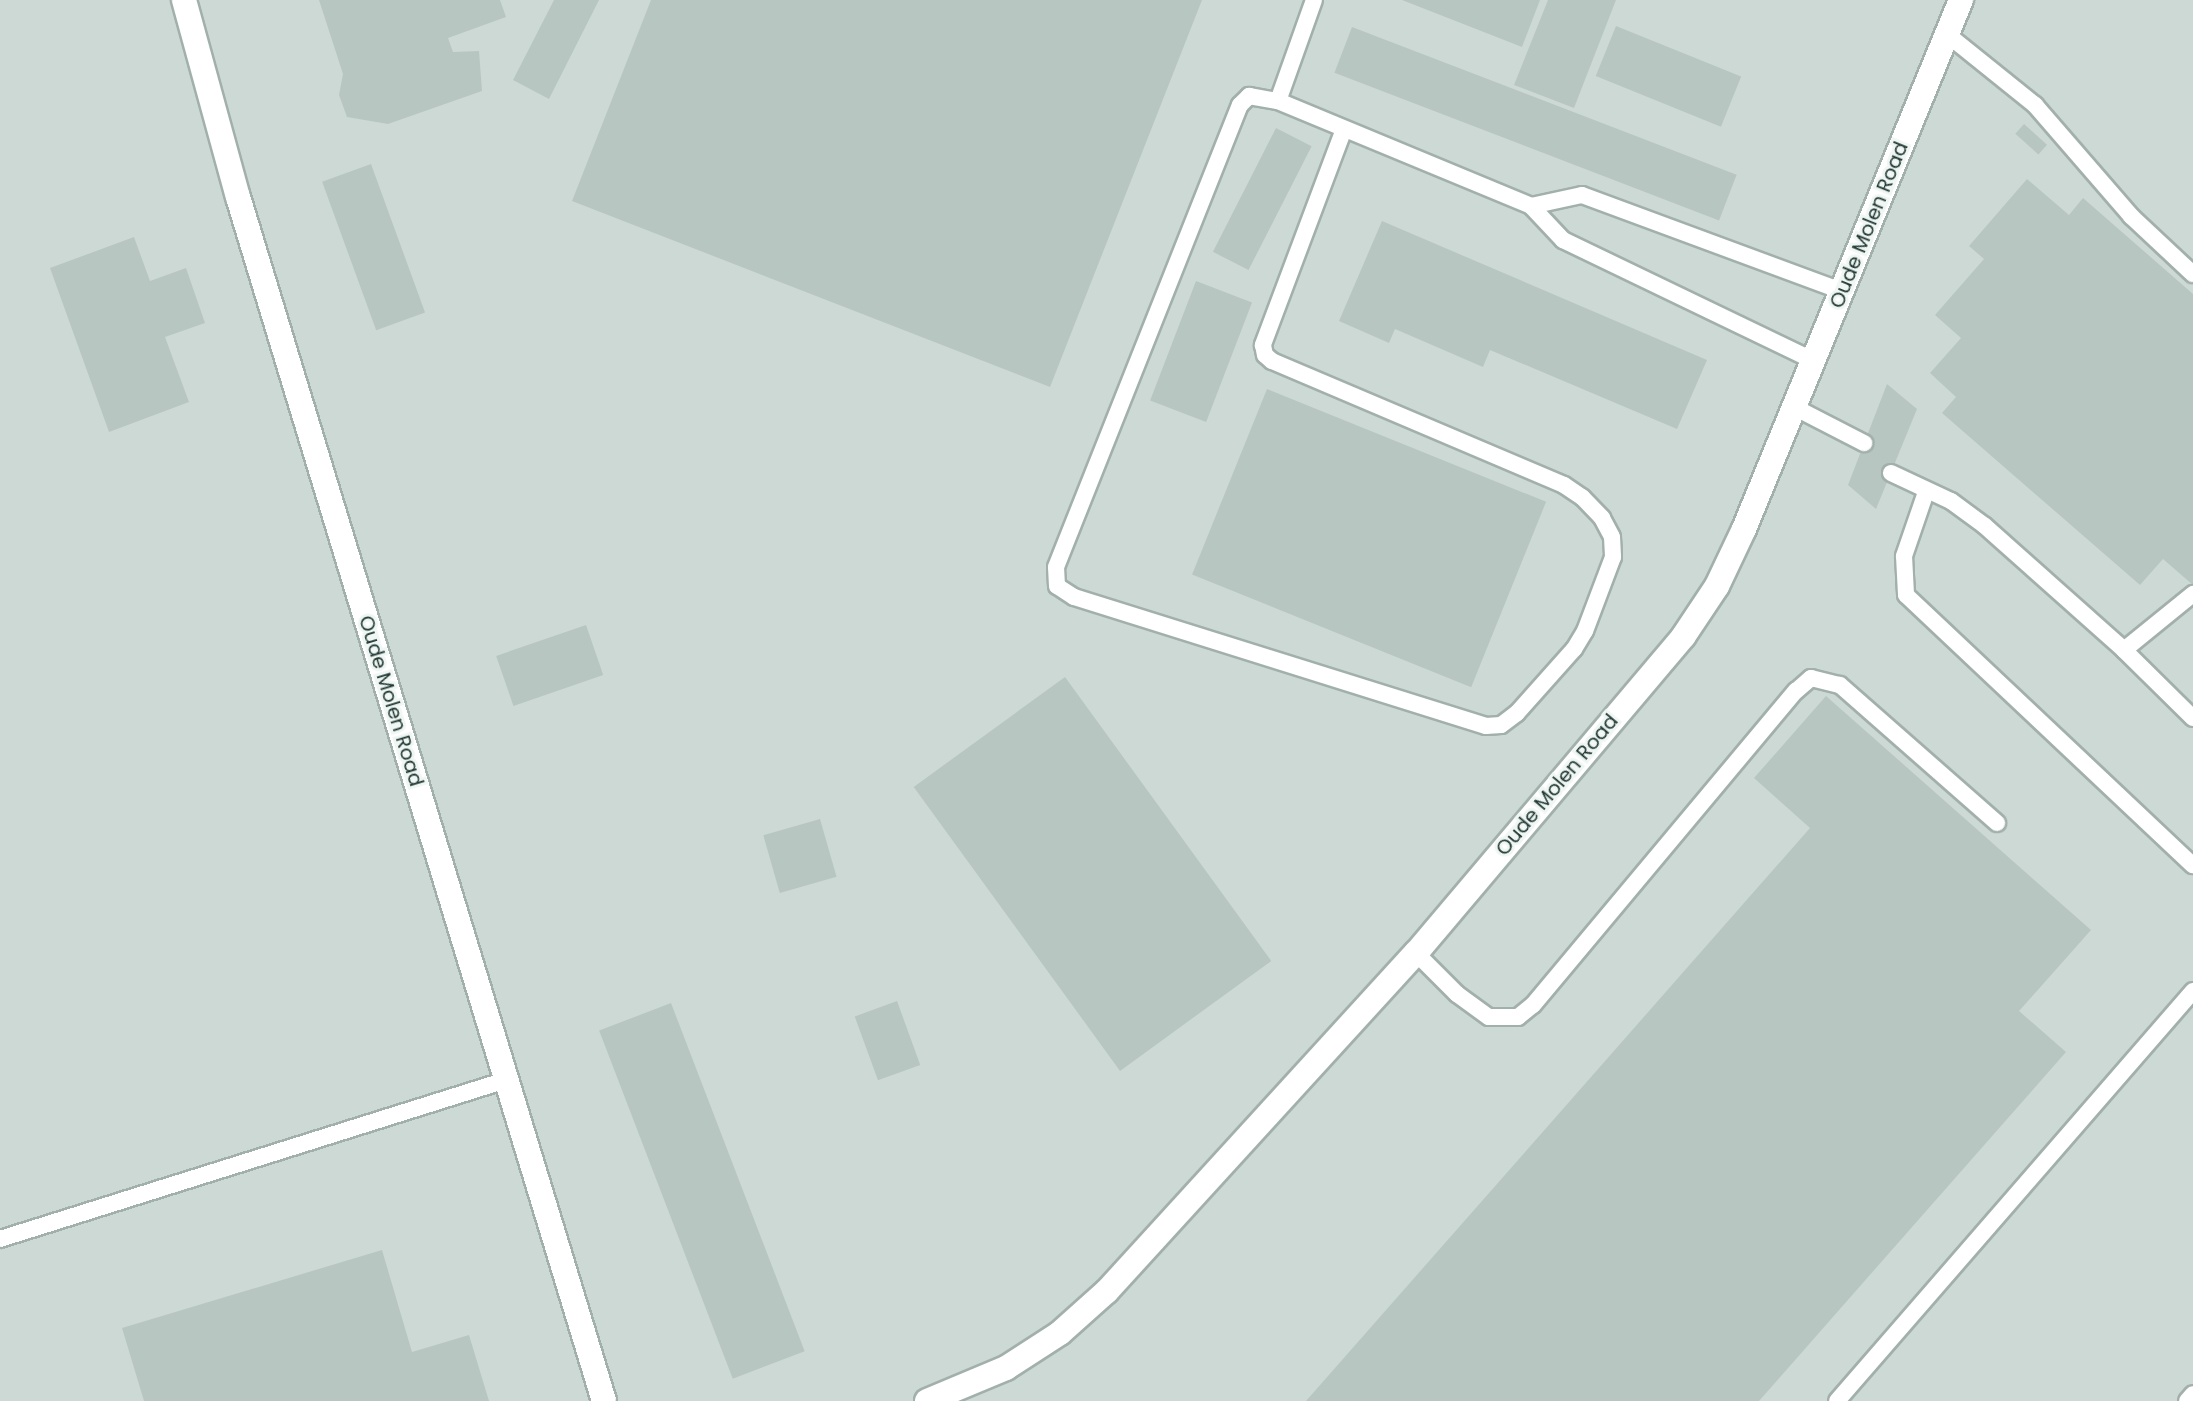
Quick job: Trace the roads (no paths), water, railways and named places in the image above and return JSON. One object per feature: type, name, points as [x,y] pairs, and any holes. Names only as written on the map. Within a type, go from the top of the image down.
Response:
[{"type":"street","name":"Oude Molen Road","points":[[184,0],[238,197],[604,1401]]},
{"type":"street","name":"Oude Molen Road","points":[[927,1401],[1006,1368],[1060,1333],[1107,1291],[1416,953],[1683,637],[1717,586],[1744,529],[1961,0]]},
{"type":"lane","points":[[1278,101],[1314,0]]},
{"type":"lane","points":[[1948,35],[2035,105],[2131,216],[2193,274]]},
{"type":"lane","points":[[1344,129],[1263,345],[1265,355],[1272,361],[1564,485],[1602,518],[1612,537],[1613,557],[1579,640],[1517,713],[1501,725],[1486,726],[1074,597],[1057,586],[1056,567],[1240,105],[1249,96],[1278,101],[1531,206],[1563,240],[1814,361]]},
{"type":"lane","points":[[1531,206],[1582,195],[1841,291]]},
{"type":"lane","points":[[1794,407],[1864,443]]},
{"type":"lane","points":[[1891,473],[1926,492],[1951,501],[1985,526],[2124,650],[2193,718]]},
{"type":"lane","points":[[1926,492],[1904,556],[1906,595],[2193,865]]},
{"type":"lane","points":[[2124,650],[2193,594]]},
{"type":"lane","points":[[1416,953],[1457,994],[1489,1017],[1518,1017],[1533,1005],[1796,691],[1811,678],[1840,685],[1997,823]]},
{"type":"lane","points":[[1837,1401],[2193,991]]},
{"type":"lane","points":[[0,1239],[506,1080]]},
{"type":"lane","points":[[2187,1401],[2193,1394]]}]
